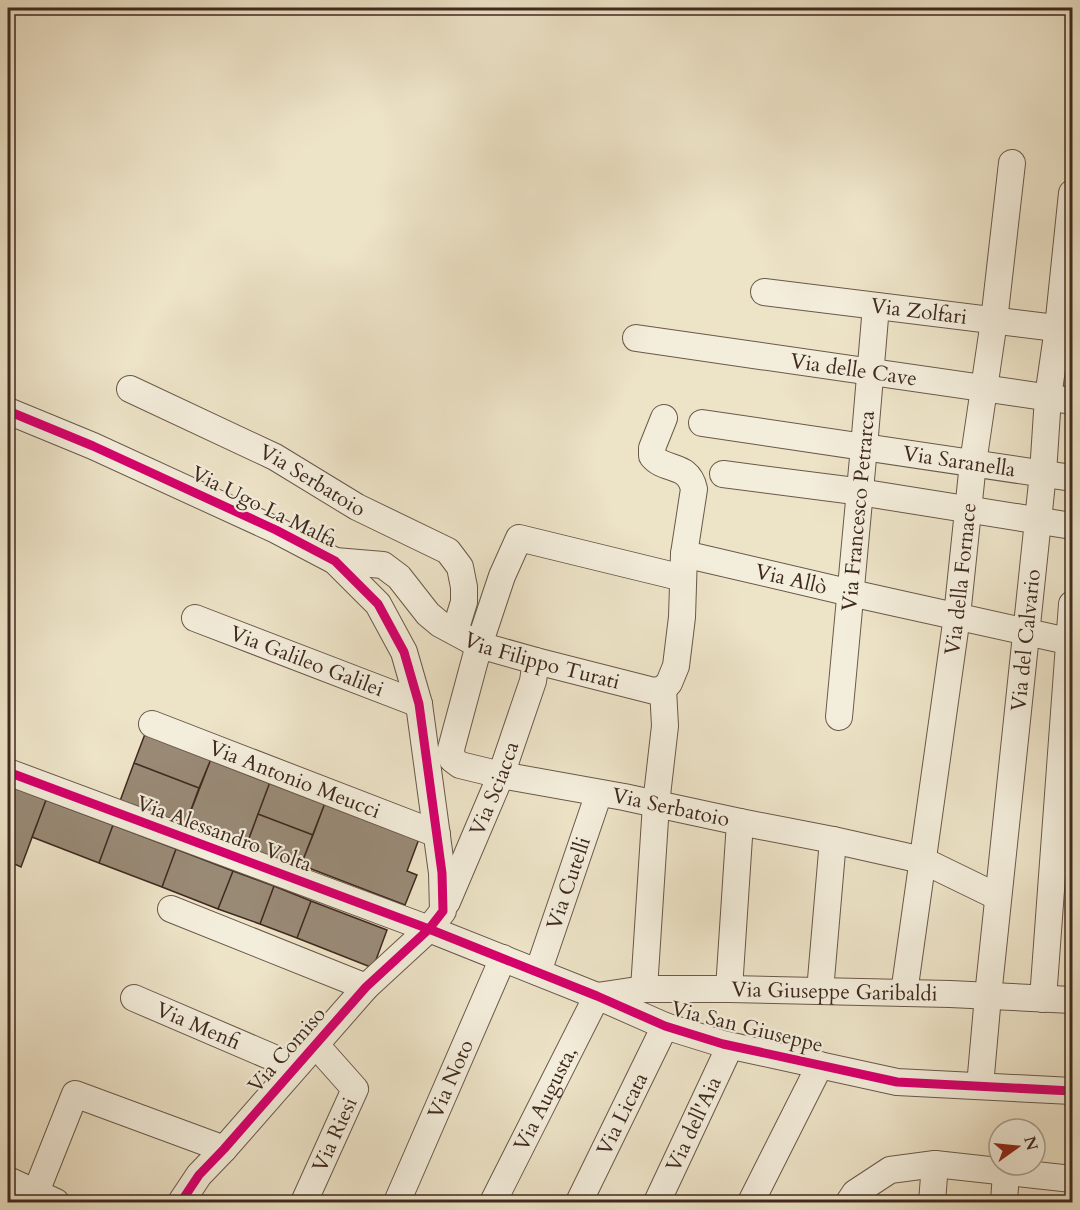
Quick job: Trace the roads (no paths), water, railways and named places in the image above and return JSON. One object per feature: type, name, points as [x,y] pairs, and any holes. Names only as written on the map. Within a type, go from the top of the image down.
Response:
[{"type":"street","name":"Via della Fornace","points":[[904,993],[957,616],[973,463],[994,321],[1012,163]]},
{"type":"street","name":"Via del Calvario","points":[[981,1086],[988,996],[1037,520],[1043,473],[1060,399],[1072,193]]},
{"type":"street","name":"Via Zolfari","points":[[764,292],[1065,329]]},
{"type":"street","name":"Via Francesco Petrarca","points":[[839,717],[876,306]]},
{"type":"street","name":"Via delle Cave","points":[[636,338],[1060,399]]},
{"type":"street","name":"Via Serbatoio","points":[[130,389],[275,457],[357,507],[448,551],[460,567],[464,587],[464,602],[455,631]]},
{"type":"street","name":"Via Ugo La Malfa","points":[[8,411],[104,451],[276,530],[335,561],[378,604],[404,652],[419,704],[442,873],[436,920]]},
{"type":"street","points":[[644,989],[656,804],[665,726],[663,689],[669,683],[676,666],[682,618],[684,566],[694,489],[692,481],[682,471],[656,461],[652,456],[652,448],[664,418]]},
{"type":"street","name":"Via Saranella","points":[[702,423],[1072,478]]},
{"type":"street","points":[[723,474],[860,492],[1072,526]]},
{"type":"street","name":"Via Allò","points":[[479,645],[502,576],[519,538],[851,593],[1071,642]]},
{"type":"street","name":"Via Filippo Turati","points":[[335,561],[382,565],[399,577],[428,614],[440,624],[479,645],[654,691],[663,689]]},
{"type":"street","points":[[1043,999],[1072,604]]},
{"type":"street","name":"Via Galileo Galilei","points":[[195,618],[419,704]]},
{"type":"street","name":"Via Serbatoio","points":[[479,645],[451,749],[452,759],[460,765],[922,860],[998,897]]},
{"type":"street","name":"Via Sciacca","points":[[436,920],[501,775],[533,681],[536,661]]},
{"type":"street","name":"Via Antonio Meucci","points":[[152,724],[437,834]]},
{"type":"street","name":"Via Alessandro Volta","points":[[8,772],[436,920]]},
{"type":"street","name":"Via Cutelli","points":[[538,972],[599,793]]},
{"type":"street","points":[[729,989],[741,822]]},
{"type":"street","points":[[820,991],[833,840]]},
{"type":"street","points":[[171,909],[366,987]]},
{"type":"street","name":"Via San Giuseppe","points":[[436,920],[503,958],[665,1026],[730,1046],[897,1082],[1072,1091]]},
{"type":"street","name":"Via Comiso","points":[[181,1203],[199,1175],[366,987],[436,920]]},
{"type":"street","name":"Via Noto","points":[[397,1203],[503,958]]},
{"type":"street","name":"Via Giuseppe Garibaldi","points":[[597,996],[644,989],[729,989],[1072,1000]]},
{"type":"street","name":"Via Augusta,","points":[[493,1203],[597,996]]},
{"type":"street","name":"Via Menfi","points":[[134,998],[295,1067]]},
{"type":"street","name":"Via Licata","points":[[579,1203],[665,1026]]},
{"type":"street","name":"Via Riesi","points":[[304,1203],[355,1089],[315,1044]]},
{"type":"street","name":"Via dell'Aia","points":[[657,1203],[730,1046]]},
{"type":"street","points":[[751,1203],[820,1065]]},
{"type":"street","points":[[8,1180],[41,1199],[75,1094],[224,1149]]},
{"type":"street","points":[[932,1203],[935,1164]]},
{"type":"street","points":[[849,1203],[855,1193],[890,1170],[935,1164],[987,1170]]},
{"type":"street","points":[[1047,1176],[1072,1179]]},
{"type":"street","points":[[1004,1203],[1006,1177]]}]
